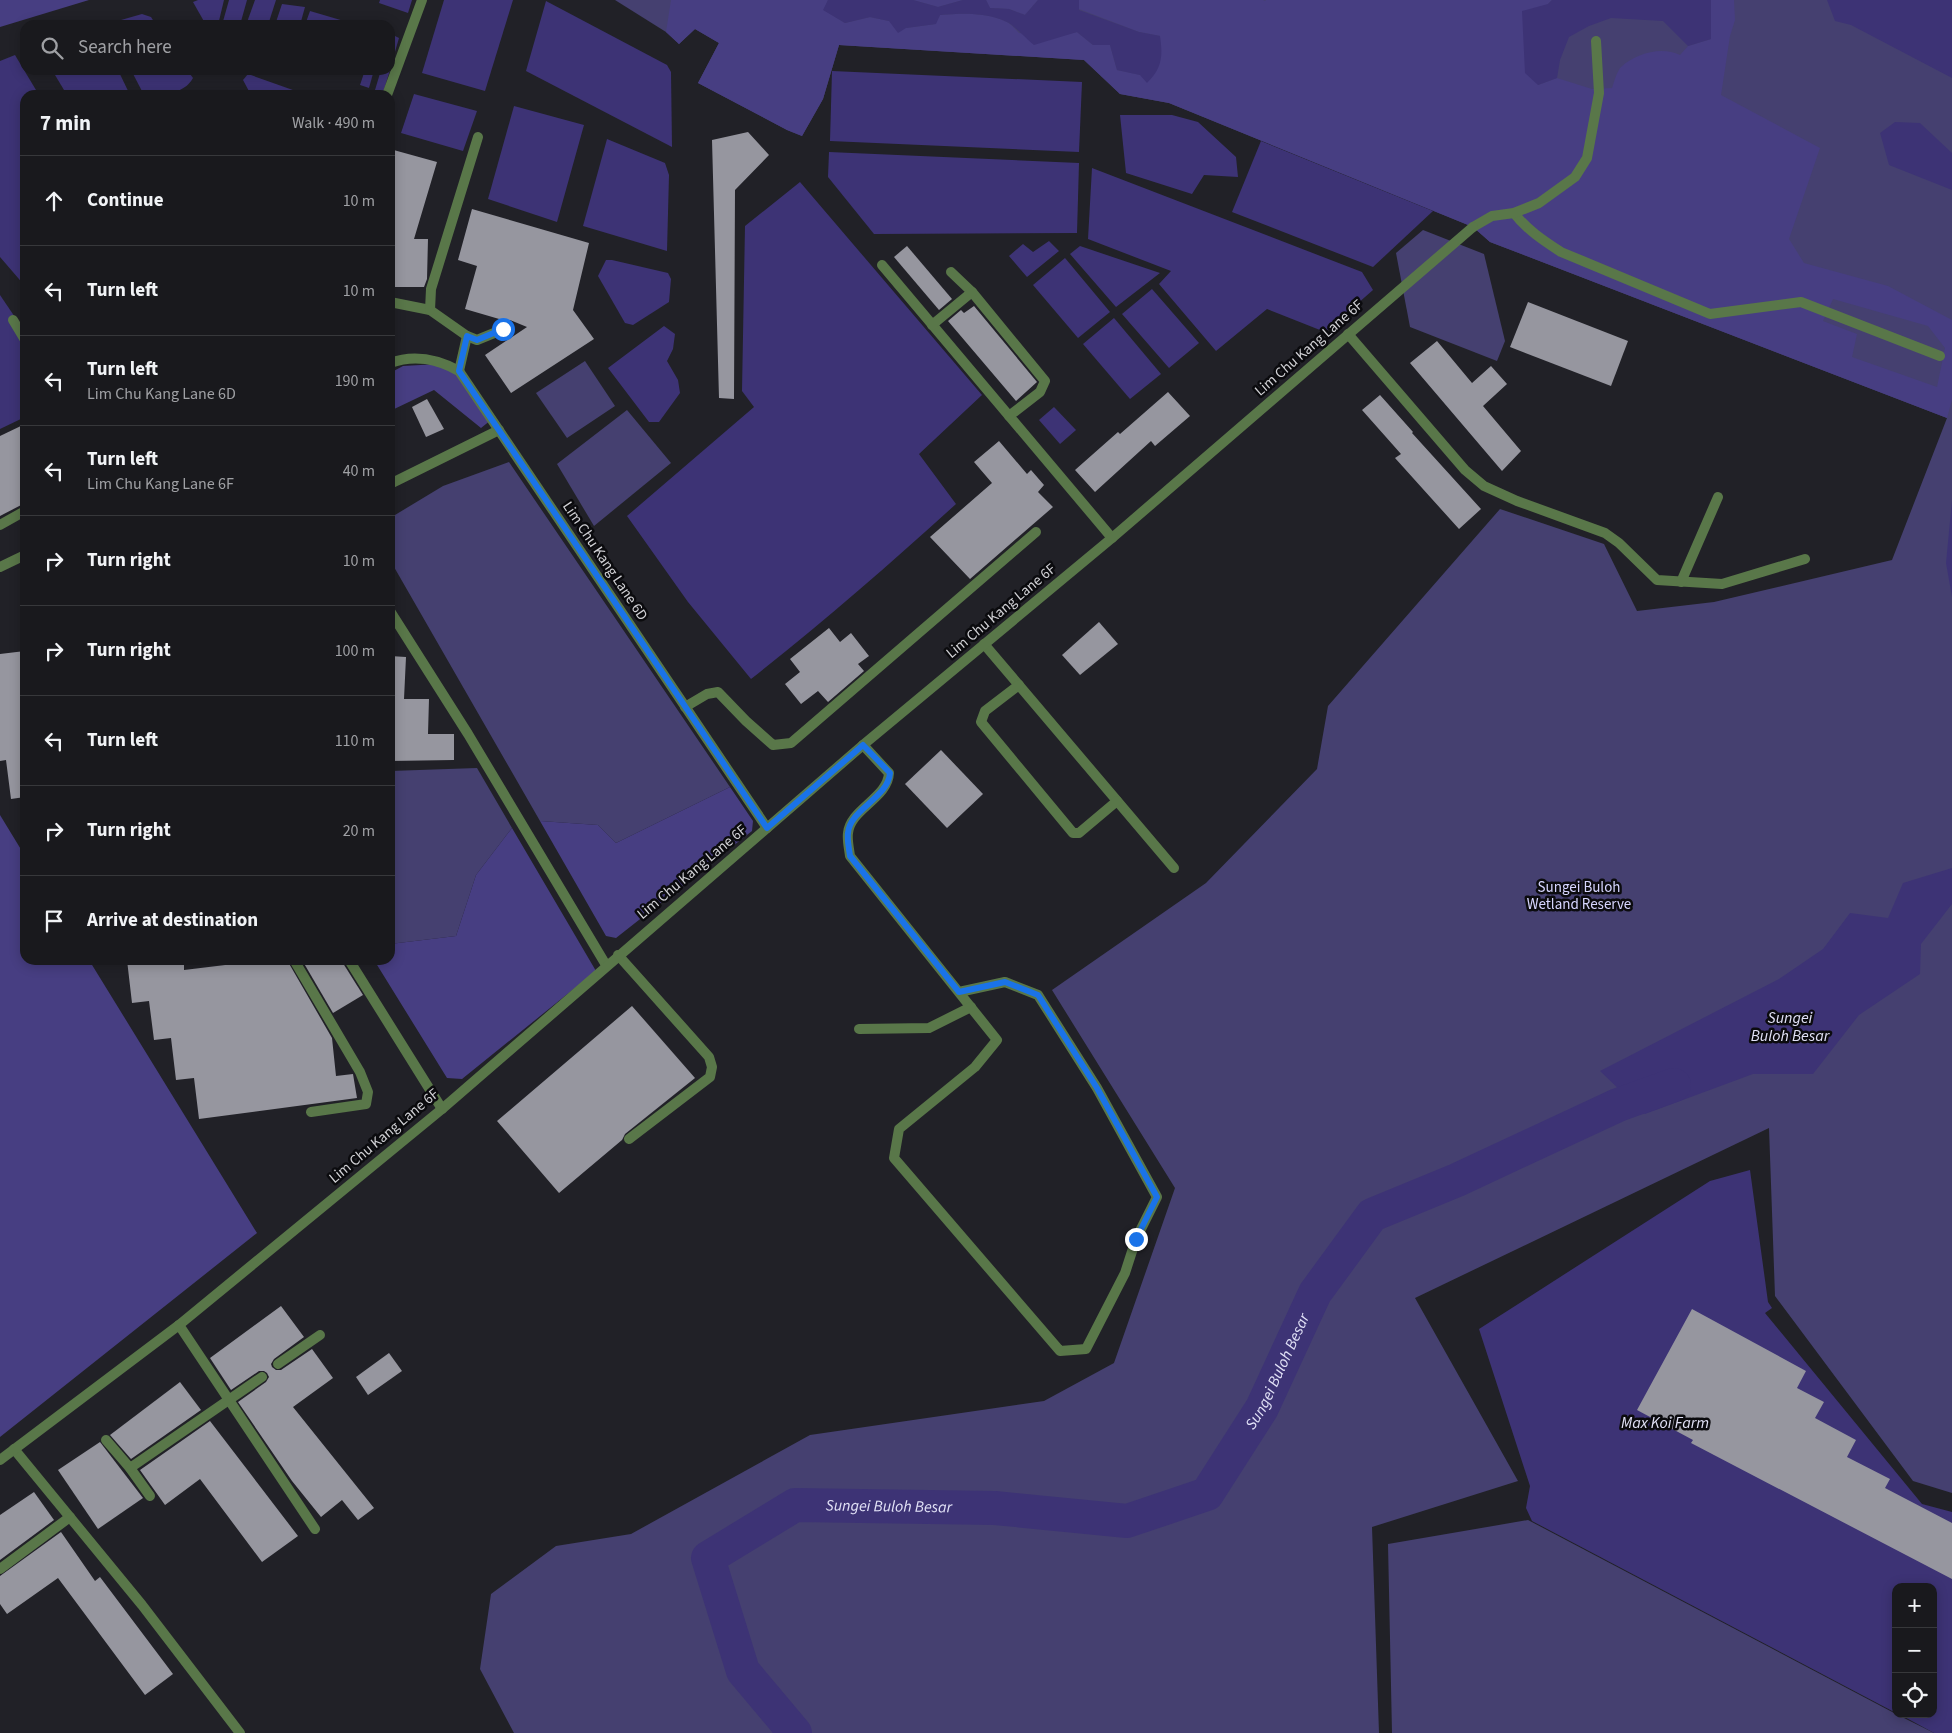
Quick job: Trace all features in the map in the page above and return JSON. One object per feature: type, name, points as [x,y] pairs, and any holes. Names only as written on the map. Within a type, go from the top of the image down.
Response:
[{"type":"street","points":[[395,73],[422,0]]},
{"type":"street","name":"Lim Chu Kang Lane 6F","points":[[0,1460],[179,1325],[442,1109],[606,965],[863,745],[1112,538],[1473,227],[1492,216],[1514,213],[1539,203],[1575,176],[1587,158],[1599,94],[1596,41]]},
{"type":"street","points":[[389,90],[394,75]]},
{"type":"street","points":[[430,310],[431,289],[478,137]]},
{"type":"street","points":[[1514,213],[1520,221],[1544,241],[1561,252],[1710,314],[1801,302],[1940,356]]},
{"type":"street","points":[[882,265],[1112,538]]},
{"type":"street","points":[[951,272],[972,292],[1044,381],[1040,392],[1009,416]]},
{"type":"street","points":[[932,325],[972,292]]},
{"type":"street","points":[[395,303],[430,310],[467,336],[477,340],[509,327]]},
{"type":"street","points":[[13,320],[20,332]]},
{"type":"street","points":[[1348,334],[1465,470],[1484,486],[1517,501],[1604,533],[1619,543],[1657,580],[1722,584],[1805,559]]},
{"type":"street","points":[[395,361],[400,359],[427,358],[445,363],[459,371],[467,336]]},
{"type":"street","name":"Lim Chu Kang Lane 6D","points":[[459,371],[767,828]]},
{"type":"street","points":[[395,482],[499,430]]},
{"type":"street","points":[[1681,582],[1718,497]]},
{"type":"street","points":[[0,525],[20,513]]},
{"type":"street","points":[[685,707],[707,694],[718,692],[746,721],[773,744],[791,743],[1036,532]]},
{"type":"street","points":[[0,567],[20,557]]},
{"type":"street","points":[[395,618],[468,734],[606,965]]},
{"type":"street","points":[[984,644],[1174,868]]},
{"type":"street","points":[[1019,685],[985,711],[981,722],[1073,833],[1079,833],[1117,801]]},
{"type":"street","points":[[863,745],[890,773],[889,781],[885,788],[853,821],[848,831],[850,856],[997,1040],[975,1067],[899,1130],[894,1158],[1060,1351],[1086,1349],[1125,1272],[1136,1239],[1157,1197],[1097,1088],[1038,995],[1005,982],[959,992]]},
{"type":"street","points":[[618,955],[709,1056],[712,1067],[710,1077],[629,1139]]},
{"type":"street","points":[[297,965],[360,1072],[368,1092],[366,1104],[311,1112]]},
{"type":"street","points":[[352,965],[442,1109]]},
{"type":"street","points":[[859,1029],[928,1028],[971,1007]]},
{"type":"street","points":[[179,1325],[315,1529]]},
{"type":"street","points":[[278,1364],[320,1335]]},
{"type":"street","points":[[130,1468],[262,1377]]},
{"type":"street","points":[[106,1440],[130,1468],[150,1496]]},
{"type":"street","points":[[14,1449],[142,1605],[240,1733]]},
{"type":"street","points":[[0,1569],[70,1517]]},
{"type":"green space","name":"Sungei Buloh Wetland Reserve","points":[[615,0],[1952,0],[1952,1493],[1913,1481],[1775,1296],[1769,1128],[1415,1298],[1518,1481],[1372,1527],[1379,1733],[514,1733],[480,1669],[491,1594],[556,1546],[631,1534],[810,1435],[1044,1401],[1114,1363],[1175,1188],[1052,990],[1206,883],[1317,769],[1328,706],[1500,509],[1604,544],[1637,611],[1714,602],[1892,560],[1947,418],[1490,242],[1473,227],[1169,103],[1120,94],[1084,60],[839,45],[823,99],[802,136],[698,83],[719,43],[695,29],[679,44],[666,32]]},
{"type":"green space","points":[[1423,230],[1484,254],[1505,341],[1497,361],[1410,327],[1396,253]]},
{"type":"green space","points":[[585,361],[615,406],[567,438],[536,393]]},
{"type":"green space","points":[[627,410],[671,463],[594,526],[557,464]]},
{"type":"green space","points":[[509,462],[730,787],[616,843],[598,825],[540,821],[395,569],[395,515],[443,486]]},
{"type":"green space","points":[[477,768],[512,828],[476,875],[456,936],[395,943],[395,771]]},
{"type":"green space","points":[[1528,1520],[1892,1712],[1892,1718],[1904,1718],[1934,1733],[1392,1733],[1388,1544]]},
{"type":"shaded area","points":[[0,0],[89,0],[20,20],[0,27]]},
{"type":"shaded area","points":[[671,0],[828,0],[824,10],[845,23],[870,17],[889,21],[906,28],[935,24],[940,15],[974,14],[991,16],[1007,22],[1019,33],[1064,35],[1077,32],[1093,45],[1110,45],[1117,70],[1141,75],[1160,36],[1139,32],[1079,9],[1079,0],[1552,0],[1548,4],[1538,85],[1557,78],[1592,89],[1612,88],[1621,67],[1634,58],[1657,51],[1673,52],[1680,55],[1688,46],[1711,39],[1711,0],[1734,0],[1735,20],[1730,36],[1721,95],[1820,148],[1789,239],[1804,263],[1888,286],[1952,320],[1952,400],[1947,418],[1490,242],[1473,227],[1169,103],[1120,94],[1084,60],[839,45],[823,99],[802,136],[698,83],[719,43],[695,29],[679,44],[666,32]],"holes":[[[1833,299],[1928,326],[1945,348],[1937,387],[1852,357],[1857,334],[1823,321]]]},
{"type":"shaded area","points":[[913,0],[963,0],[938,7]]},
{"type":"shaded area","points":[[986,0],[1038,0],[1025,15],[1009,9],[990,8]]},
{"type":"shaded area","points":[[438,364],[463,378],[491,420],[481,428],[434,390],[395,409],[395,370],[403,366]]},
{"type":"shaded area","points":[[730,787],[753,821],[752,831],[616,938],[606,936],[540,821],[598,825],[616,843]]},
{"type":"shaded area","points":[[0,815],[20,848],[20,965],[92,965],[257,1233],[0,1437]]},
{"type":"shaded area","points":[[512,828],[596,971],[462,1079],[447,1078],[377,965],[395,965],[395,943],[456,936],[476,875]]},
{"type":"water","points":[[198,0],[224,0],[219,20],[203,20],[193,2]]},
{"type":"water","points":[[229,0],[247,0],[241,20],[223,20]]},
{"type":"water","points":[[255,0],[276,0],[270,20],[248,20]]},
{"type":"water","points":[[380,0],[412,0],[408,13],[379,3]]},
{"type":"water","points":[[444,0],[513,0],[485,91],[422,73]]},
{"type":"water","points":[[828,0],[913,0],[938,7],[963,0],[986,0],[990,8],[1009,9],[1025,15],[1038,0],[1079,0],[1079,10],[1139,32],[1160,36],[1160,62],[1156,72],[1147,83],[1140,75],[1117,70],[1110,45],[1093,45],[1077,32],[1034,45],[1007,22],[991,16],[965,14],[940,15],[936,24],[906,28],[898,33],[889,21],[870,17],[845,23],[823,10]]},
{"type":"water","points":[[1552,0],[1711,0],[1711,39],[1688,46],[1663,21],[1611,18],[1589,26],[1569,37],[1560,60],[1557,78],[1538,85],[1525,73],[1522,11],[1548,4]]},
{"type":"water","points":[[1827,0],[1952,0],[1952,78],[1851,25],[1835,21]]},
{"type":"water","points":[[546,1],[667,65],[671,72],[672,147],[526,71]]},
{"type":"water","points":[[282,4],[305,7],[301,20],[277,20]]},
{"type":"water","points":[[310,11],[341,20],[307,20]]},
{"type":"water","points":[[142,14],[151,17],[153,20],[121,20]]},
{"type":"water","points":[[395,36],[399,38],[395,52]]},
{"type":"water","points":[[15,55],[20,63],[20,75],[27,75],[36,90],[20,90],[20,280],[0,257],[0,61]]},
{"type":"water","points":[[832,71],[1082,82],[1079,152],[830,141]]},
{"type":"water","points":[[55,75],[120,75],[128,90],[64,90]]},
{"type":"water","points":[[134,75],[191,75],[193,78],[189,84],[180,90],[141,90]]},
{"type":"water","points":[[247,75],[251,75],[293,90],[248,90],[243,80]]},
{"type":"water","points":[[363,75],[373,75],[369,88],[360,85]]},
{"type":"water","points":[[380,75],[388,75],[384,90],[375,90]]},
{"type":"water","points":[[414,94],[477,111],[463,151],[401,133]]},
{"type":"water","points":[[514,106],[584,125],[557,222],[488,199]]},
{"type":"water","points":[[1120,115],[1172,115],[1198,122],[1236,157],[1238,177],[1204,175],[1192,194],[1126,173]]},
{"type":"water","points":[[1895,122],[1920,123],[1952,153],[1952,190],[1889,165],[1880,133]]},
{"type":"water","points":[[607,139],[665,163],[669,175],[667,251],[583,226]]},
{"type":"water","points":[[1261,141],[1433,211],[1373,267],[1232,212]]},
{"type":"water","points":[[829,152],[1079,163],[1077,233],[874,234],[828,177]]},
{"type":"water","points":[[1092,168],[1362,272],[1373,290],[1325,332],[1267,309],[1216,351],[1159,284],[1171,271],[1088,239]]},
{"type":"water","points":[[800,182],[982,395],[919,454],[956,504],[804,637],[751,679],[688,602],[627,516],[754,407],[742,391],[745,226]]},
{"type":"water","points":[[1049,241],[1059,251],[1027,277],[1009,256],[1023,244],[1033,252]]},
{"type":"water","points":[[1080,246],[1160,273],[1116,307],[1070,254]]},
{"type":"water","points":[[1065,258],[1110,312],[1078,338],[1033,285]]},
{"type":"water","points":[[606,260],[668,273],[671,279],[669,302],[633,325],[625,323],[598,276]]},
{"type":"water","points":[[1152,289],[1199,343],[1169,368],[1122,314]]},
{"type":"water","points":[[0,295],[20,325],[20,419],[0,429]]},
{"type":"water","points":[[1114,318],[1161,374],[1130,399],[1083,344]]},
{"type":"water","points":[[664,326],[675,334],[673,349],[667,361],[678,380],[680,393],[659,422],[649,422],[608,368]]},
{"type":"water","points":[[1054,407],[1076,430],[1060,444],[1039,420]]},
{"type":"water","points":[[1952,500],[1952,597],[1946,563]]},
{"type":"water","name":"Sungei Buloh Besar","points":[[1952,868],[1952,904],[1921,944],[1920,974],[1859,1015],[1813,1074],[1753,1074],[1645,1114],[1600,1071],[1779,979],[1823,949],[1850,913],[1888,918],[1903,883]]},
{"type":"water","name":"Max Koi Farm","points":[[1750,1170],[1768,1302],[1772,1308],[1765,1313],[1922,1504],[1952,1512],[1952,1733],[1934,1733],[1906,1718],[1937,1718],[1937,1583],[1892,1583],[1892,1711],[1532,1521],[1526,1508],[1530,1486],[1479,1329],[1710,1181]]},
{"type":"building","points":[[748,132],[769,155],[735,190],[734,399],[719,398],[712,140]]},
{"type":"building","points":[[395,150],[437,162],[414,239],[428,239],[427,279],[424,287],[395,287]]},
{"type":"building","points":[[472,209],[589,243],[573,310],[594,339],[511,393],[485,355],[527,327],[510,320],[506,321],[465,309],[477,266],[458,260]]},
{"type":"building","points":[[907,246],[952,299],[939,310],[894,257]]},
{"type":"building","points":[[1528,302],[1628,341],[1611,386],[1510,347]]},
{"type":"building","points":[[974,306],[1037,382],[1016,401],[948,321],[961,310],[964,313]]},
{"type":"building","points":[[1437,341],[1472,383],[1491,366],[1507,384],[1483,406],[1521,451],[1502,471],[1410,363]]},
{"type":"building","points":[[1168,392],[1190,416],[1155,446],[1151,441],[1095,492],[1075,470]]},
{"type":"building","points":[[1380,395],[1481,509],[1459,529],[1395,458],[1401,454],[1362,410]]},
{"type":"building","points":[[427,399],[444,429],[426,437],[412,407]]},
{"type":"building","points":[[20,426],[20,506],[0,516],[0,436]]},
{"type":"building","points":[[999,441],[1027,474],[1031,470],[1044,485],[1038,492],[1053,507],[970,579],[930,537],[992,483],[974,462]]},
{"type":"building","points":[[1099,622],[1118,644],[1080,675],[1062,655]]},
{"type":"building","points":[[829,628],[840,642],[851,633],[869,656],[858,664],[864,671],[828,702],[818,691],[801,704],[785,684],[800,672],[790,659]]},
{"type":"building","points":[[20,652],[20,798],[11,799],[6,760],[0,761],[0,654]]},
{"type":"building","points":[[395,656],[406,657],[404,699],[429,699],[428,734],[454,734],[454,760],[395,761]]},
{"type":"building","points":[[941,750],[983,794],[947,828],[905,784]]},
{"type":"building","points":[[128,965],[184,965],[184,970],[225,965],[290,965],[332,1038],[336,1076],[353,1074],[357,1098],[199,1119],[194,1078],[176,1080],[171,1038],[154,1040],[149,1001],[132,1003]]},
{"type":"building","points":[[305,965],[344,965],[363,995],[333,1013]]},
{"type":"building","points":[[632,1006],[695,1078],[625,1134],[622,1140],[559,1193],[497,1121]]},
{"type":"building","points":[[281,1306],[304,1337],[274,1359],[271,1364],[272,1367],[276,1370],[281,1370],[312,1349],[333,1378],[293,1407],[374,1508],[358,1520],[342,1500],[321,1517],[292,1481],[238,1402],[266,1382],[269,1377],[267,1373],[259,1371],[231,1390],[210,1358]]},
{"type":"building","points":[[1692,1309],[1806,1371],[1797,1388],[1824,1402],[1815,1418],[1856,1440],[1847,1457],[1890,1479],[1885,1488],[1952,1523],[1952,1579],[1691,1443],[1693,1440],[1637,1410]]},
{"type":"building","points":[[389,1353],[402,1371],[368,1395],[356,1377]]},
{"type":"building","points":[[180,1382],[201,1410],[131,1459],[110,1435]]},
{"type":"building","points":[[210,1421],[298,1536],[262,1562],[200,1479],[165,1505],[140,1470]]},
{"type":"building","points":[[100,1442],[143,1498],[98,1529],[58,1470]]},
{"type":"building","points":[[34,1492],[54,1520],[0,1560],[0,1515]]},
{"type":"building","points":[[61,1532],[95,1581],[100,1577],[173,1674],[145,1695],[58,1578],[7,1614],[0,1604],[0,1576]]},
{"type":"waterway","name":"Sungei Buloh Besar","points":[[795,1733],[743,1671],[708,1558],[795,1505],[995,1508],[1127,1521],[1207,1494],[1262,1408],[1315,1293],[1372,1215],[1457,1180],[1618,1105],[1674,1085]]},
{"type":"route","points":[[503,329],[477,340],[467,336],[459,371],[767,828],[863,745],[890,773],[889,781],[885,788],[853,821],[848,831],[850,856],[959,992],[1005,982],[1038,995],[1097,1088],[1157,1197],[1136,1239]]}]
